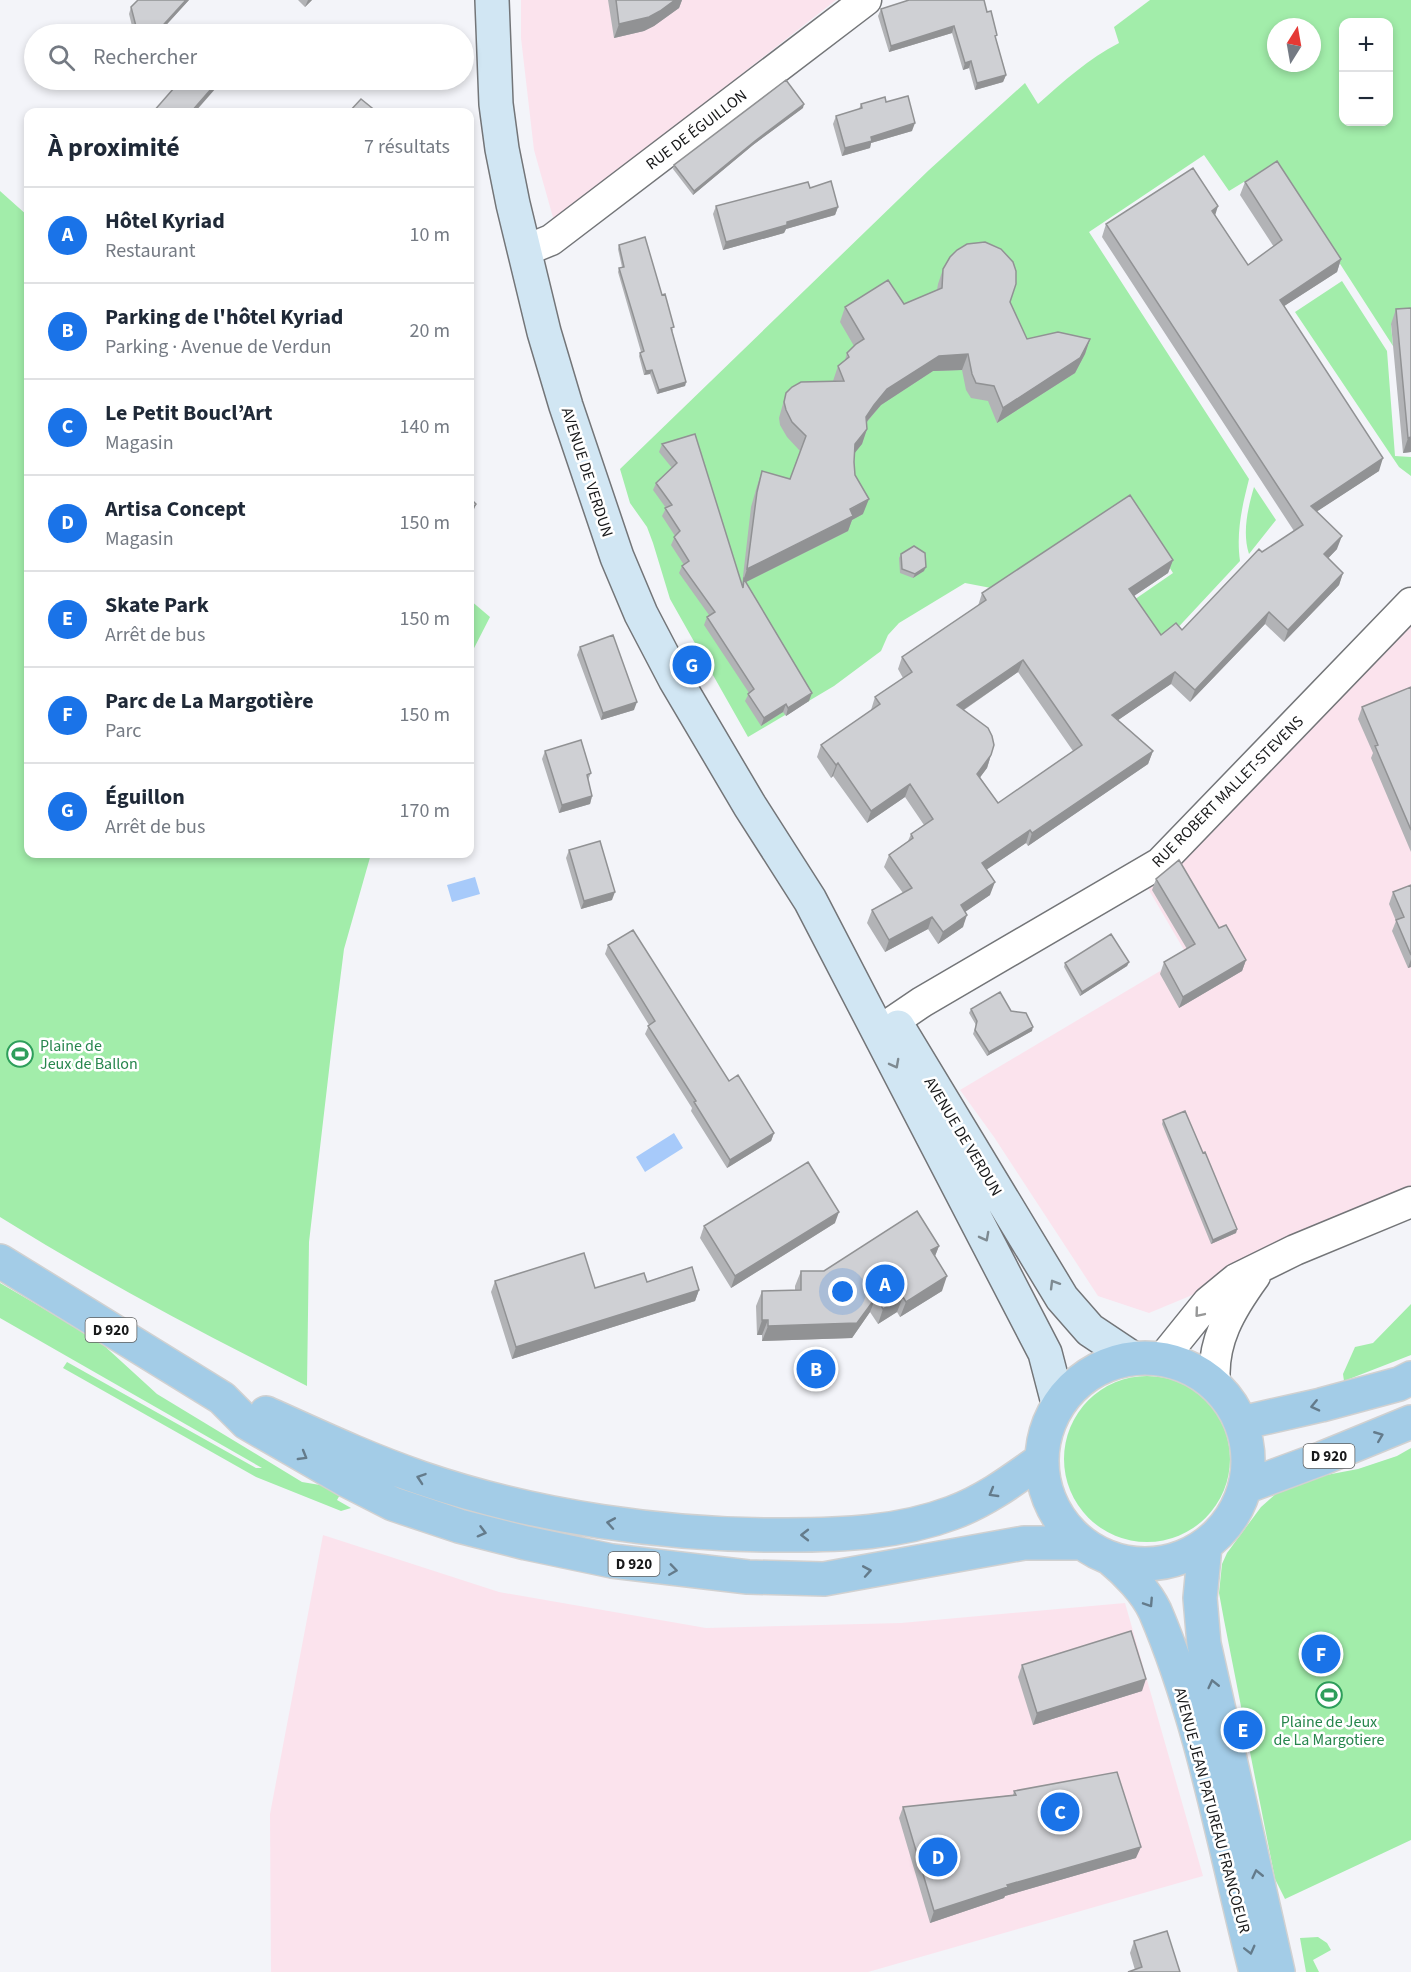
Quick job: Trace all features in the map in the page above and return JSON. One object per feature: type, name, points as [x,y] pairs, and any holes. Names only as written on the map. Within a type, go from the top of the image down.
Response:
[{"type":"main road","name":"AVENUE DE VERDUN","points":[[492,0],[496,104],[502,149],[524,251],[547,343],[591,486],[617,557],[641,614],[675,679],[728,770],[810,900],[1045,1353],[1058,1403]]},
{"type":"main road","name":"AVENUE DE VERDUN","points":[[810,900],[844,941],[1062,1298],[1090,1330],[1147,1359]]},
{"type":"main road","name":"D 920","points":[[0,1261],[222,1398],[247,1423],[346,1480],[393,1504],[459,1526],[612,1561],[748,1577],[824,1578],[1024,1543],[1082,1544]]},
{"type":"main road","points":[[1147,1359],[1181,1364],[1199,1372],[1215,1384],[1230,1402],[1246,1438],[1245,1486],[1240,1502],[1225,1526],[1205,1546],[1175,1560],[1143,1564],[1111,1559],[1082,1544],[1060,1520],[1046,1491],[1041,1460],[1046,1430],[1058,1403],[1076,1383],[1104,1366],[1147,1359]]},
{"type":"main road","points":[[1241,1423],[1322,1405],[1400,1384],[1411,1378]]},
{"type":"main road","name":"D 920","points":[[222,1398],[255,1408],[361,1455],[411,1474],[489,1498],[622,1525],[694,1532],[758,1536],[845,1535],[902,1527],[952,1513],[995,1492],[1041,1460]]},
{"type":"main road","name":"D 920","points":[[1245,1486],[1411,1422]]},
{"type":"main road","name":"AVENUE JEAN PATUREAU FRANCOEUR","points":[[1205,1546],[1200,1598],[1204,1644],[1278,1972]]},
{"type":"main road","name":"AVENUE JEAN PATUREAU FRANCOEUR","points":[[1111,1559],[1122,1568],[1154,1610],[1175,1666],[1194,1725],[1256,1972]]},
{"type":"street","name":"RUE DE ÉGUILLON","points":[[524,251],[551,240],[866,0]]},
{"type":"street","name":"RUE ROBERT MALLET-STEVENS","points":[[894,1021],[922,1002],[1160,863],[1411,603]]},
{"type":"street","points":[[1147,1359],[1236,1279],[1295,1250],[1411,1203]]},
{"type":"street","points":[[1215,1384],[1216,1352],[1226,1321],[1238,1299],[1262,1266]]},
{"type":"shaded area","points":[[521,0],[836,0],[554,221],[534,150],[521,38]]},
{"type":"shaded area","points":[[1411,586],[1411,1204],[1149,1313],[1098,1296],[994,1137],[960,1090],[1187,955],[1150,892],[1137,861],[1169,835]]},
{"type":"shaded area","points":[[323,1535],[499,1592],[706,1628],[901,1623],[1125,1603],[1203,1876],[868,1972],[271,1972],[270,1814]]},
{"type":"green space","points":[[1150,0],[1411,0],[1411,323],[1391,325],[1393,346],[1275,163],[1229,191],[1204,155],[1089,232],[1249,479],[1239,530],[1240,561],[1171,635],[1073,642],[1173,573],[1128,502],[991,588],[965,583],[899,623],[888,635],[881,651],[834,686],[748,737],[670,599],[647,527],[630,503],[620,469],[929,170],[1025,83],[1038,104],[1087,63],[1119,43],[1114,27]]},
{"type":"green space","points":[[0,191],[24,212],[24,858],[370,858],[344,949],[333,1036],[309,1242],[307,1386],[151,1305],[0,1217]]},
{"type":"green space","points":[[1342,281],[1387,351],[1395,456],[1411,457],[1411,476],[1399,467],[1295,312]]},
{"type":"green space","points":[[1254,487],[1276,520],[1249,554],[1246,529]]},
{"type":"green space","points":[[474,603],[490,617],[474,648]]},
{"type":"green space","points":[[0,1283],[99,1341],[157,1394],[302,1482],[326,1486],[341,1493],[337,1500],[351,1508],[341,1511],[256,1477],[63,1368],[67,1362],[256,1468],[262,1468],[0,1318]]},
{"type":"green space","points":[[1411,1304],[1411,1355],[1344,1381],[1343,1374],[1355,1347],[1373,1343]]},
{"type":"green space","points":[[1147,1376],[1179,1382],[1206,1400],[1224,1427],[1230,1459],[1224,1491],[1206,1518],[1179,1536],[1147,1542],[1115,1536],[1088,1518],[1070,1491],[1064,1459],[1070,1427],[1088,1400],[1115,1382]]},
{"type":"green space","name":"Plaine de Jeux de La Margotiere","points":[[1411,1448],[1411,1840],[1285,1899],[1275,1879],[1224,1620],[1219,1593],[1222,1564],[1227,1553],[1261,1507],[1278,1492],[1321,1476],[1358,1469],[1397,1456]]},
{"type":"green space","points":[[1318,1937],[1327,1943],[1331,1950],[1313,1960],[1319,1972],[1306,1972],[1300,1938]]},
{"type":"water","points":[[475,877],[480,894],[452,902],[447,885]]},
{"type":"water","points":[[674,1133],[683,1148],[645,1172],[636,1157]]},
{"type":"building","points":[[138,0],[186,0],[164,24],[135,24],[131,7]]},
{"type":"building","points":[[616,0],[675,0],[649,17],[619,24]]},
{"type":"building","points":[[909,0],[984,0],[987,12],[991,11],[997,35],[995,36],[1006,75],[977,83],[971,61],[965,63],[954,26],[891,46],[881,9]]},
{"type":"building","points":[[786,80],[804,104],[694,191],[674,165]]},
{"type":"building","points":[[172,90],[210,90],[194,108],[156,108]]},
{"type":"building","points":[[908,96],[915,123],[871,137],[872,141],[845,148],[836,116],[862,108],[861,104],[885,97],[886,102]]},
{"type":"building","points":[[361,99],[372,108],[353,108]]},
{"type":"building","points":[[1277,161],[1341,259],[1280,300],[1383,458],[1311,506],[1342,536],[1324,554],[1343,573],[1288,630],[1269,612],[1195,690],[1175,672],[1112,715],[1153,751],[1032,833],[1030,830],[982,863],[995,882],[961,905],[967,915],[943,932],[932,917],[889,940],[872,910],[912,888],[889,855],[913,838],[911,834],[933,819],[910,784],[871,811],[838,763],[836,765],[821,745],[880,704],[875,697],[912,672],[902,657],[986,600],[982,593],[1130,495],[1173,560],[1129,589],[1161,635],[1176,623],[1182,630],[1259,549],[1262,552],[1303,525],[1106,224],[1193,168],[1218,206],[1212,211],[1248,265],[1282,240],[1245,182]],"holes":[[[1023,660],[1082,745],[998,803],[977,774],[991,755],[994,745],[992,736],[988,728],[957,705]]]},
{"type":"building","points":[[831,181],[838,207],[787,222],[787,225],[726,242],[716,206],[808,182],[810,188]]},
{"type":"building","points":[[645,237],[662,295],[665,294],[674,327],[671,328],[686,382],[659,390],[652,370],[646,371],[640,353],[644,351],[619,268],[624,267],[619,245]]},
{"type":"building","points":[[985,242],[1001,249],[1013,262],[1016,284],[1010,302],[1027,339],[1058,332],[1090,339],[1080,358],[1003,408],[994,386],[976,383],[968,354],[939,356],[887,389],[866,417],[867,429],[855,444],[854,462],[855,475],[869,499],[850,509],[853,516],[747,569],[762,471],[790,479],[806,436],[792,422],[786,410],[784,402],[786,393],[801,382],[844,381],[838,366],[849,357],[847,353],[864,339],[845,307],[888,280],[904,304],[942,288],[943,269],[950,257],[967,244]]},
{"type":"building","points":[[1411,308],[1411,437],[1408,438],[1396,309]]},
{"type":"building","points":[[695,434],[743,588],[744,579],[812,693],[788,708],[786,704],[764,718],[748,694],[754,689],[707,617],[715,612],[682,566],[689,561],[674,537],[680,531],[665,508],[672,505],[656,483],[677,463],[662,444]]},
{"type":"building","points":[[914,546],[925,553],[926,567],[915,574],[902,569],[901,554]]},
{"type":"building","points":[[613,635],[637,702],[603,713],[580,647]]},
{"type":"building","points":[[1411,687],[1411,830],[1375,746],[1378,745],[1362,707]]},
{"type":"building","points":[[581,740],[591,773],[587,775],[592,796],[562,805],[545,751]]},
{"type":"building","points":[[600,841],[615,892],[584,901],[569,850]]},
{"type":"building","points":[[1179,860],[1219,928],[1226,925],[1246,960],[1183,997],[1164,962],[1195,944],[1156,879]]},
{"type":"building","points":[[1411,885],[1411,955],[1396,920],[1404,917],[1393,892]]},
{"type":"building","points":[[633,930],[729,1081],[738,1075],[774,1133],[730,1160],[648,1026],[655,1021],[608,945]]},
{"type":"building","points":[[1111,934],[1129,962],[1082,992],[1065,963]]},
{"type":"building","points":[[1000,992],[1011,1011],[1026,1013],[1033,1027],[989,1052],[975,1030],[977,1021],[971,1009]]},
{"type":"building","points":[[1185,1111],[1237,1229],[1213,1240],[1163,1120]]},
{"type":"building","points":[[808,1162],[839,1212],[735,1276],[704,1226]]},
{"type":"building","points":[[917,1211],[939,1246],[931,1250],[947,1276],[906,1302],[903,1297],[883,1309],[876,1297],[857,1323],[768,1326],[768,1320],[762,1320],[762,1291],[801,1290],[801,1271],[824,1271]]},
{"type":"building","points":[[584,1253],[595,1288],[644,1273],[647,1282],[692,1267],[699,1290],[516,1347],[495,1281]]},
{"type":"building","points":[[1131,1631],[1146,1679],[1037,1713],[1022,1665]]},
{"type":"building","points":[[1117,1772],[1141,1847],[1007,1885],[1008,1887],[934,1911],[903,1807],[1016,1795],[1014,1791]]},
{"type":"building","points":[[1167,1931],[1180,1972],[1128,1972],[1142,1967],[1134,1941]]},
{"type":"place","name":"Éguillon","points":[[692,665]]},
{"type":"place","name":"Plaine de Jeux de Ballon","points":[[20,1054]]},
{"type":"place","name":"Hôtel Kyriad","points":[[885,1284]]},
{"type":"place","name":"Parking de l'hôtel Kyriad","points":[[816,1369]]},
{"type":"place","name":"Parc de La Margotière","points":[[1321,1654]]},
{"type":"place","name":"Plaine de Jeux de La Margotiere","points":[[1329,1695]]},
{"type":"place","name":"Skate Park","points":[[1243,1730]]},
{"type":"place","name":"Le Petit Boucl’Art","points":[[1060,1812]]},
{"type":"place","name":"Artisa Concept","points":[[938,1857]]}]
